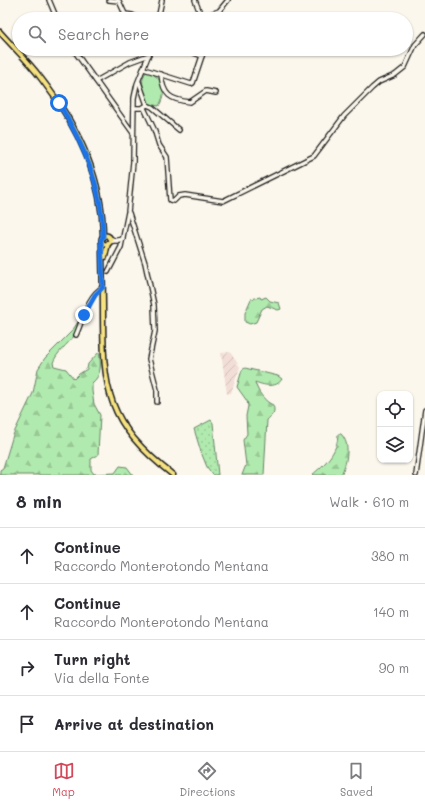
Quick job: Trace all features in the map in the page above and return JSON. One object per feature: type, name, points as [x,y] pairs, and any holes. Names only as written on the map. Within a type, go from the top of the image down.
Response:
[{"type":"main road","points":[[0,32],[12,45]]},
{"type":"main road","points":[[21,56],[42,79],[71,123],[83,148],[96,185],[109,240],[105,249],[103,269]]},
{"type":"main road","points":[[103,218],[104,370],[109,393],[119,417],[133,439],[147,454],[173,475]]},
{"type":"main road","points":[[103,236],[109,240]]},
{"type":"main road","points":[[102,242],[109,240]]},
{"type":"street","points":[[48,0],[54,12]]},
{"type":"street","points":[[109,0],[120,2],[124,12]]},
{"type":"street","points":[[159,12],[162,0]]},
{"type":"street","points":[[195,0],[200,12]]},
{"type":"street","points":[[217,12],[228,0]]},
{"type":"street","points":[[413,49],[425,34]]},
{"type":"street","points":[[78,56],[134,134]]},
{"type":"street","points":[[96,81],[128,63],[146,56]]},
{"type":"street","points":[[108,272],[119,250],[128,212],[133,162],[134,108],[139,80],[149,56]]},
{"type":"street","points":[[144,69],[189,84],[193,83],[202,56]]},
{"type":"street","points":[[139,80],[145,107],[159,145],[166,156],[170,200],[174,201],[179,196],[185,195],[223,201],[316,154],[344,116],[376,84],[404,68],[410,56]]},
{"type":"street","points":[[161,74],[165,93],[168,96],[190,102],[206,91],[216,93]]},
{"type":"street","points":[[134,108],[145,107],[155,109],[179,130]]},
{"type":"street","points":[[128,212],[145,263],[154,305],[155,331],[149,360],[156,386],[157,402]]},
{"type":"street","points":[[109,240],[117,241],[122,239]]},
{"type":"street","points":[[76,335],[90,302],[96,292],[103,287]]},
{"type":"street","points":[[416,475],[425,410]]},
{"type":"street","points":[[421,446],[425,449]]},
{"type":"shaded area","points":[[230,352],[240,367],[231,393],[227,394],[221,353]]},
{"type":"green space","points":[[147,71],[157,77],[162,85],[163,95],[159,106],[149,104],[144,92],[143,79]]},
{"type":"green space","points":[[260,297],[261,299],[266,297],[270,301],[279,303],[281,309],[278,310],[267,306],[262,309],[256,322],[250,324],[245,322],[245,313],[251,299]]},
{"type":"green space","points":[[84,313],[76,334],[59,352],[53,363],[54,366],[66,369],[74,379],[87,369],[88,364],[99,352],[99,373],[92,383],[94,404],[100,415],[98,455],[91,459],[91,470],[94,474],[115,473],[120,466],[127,467],[133,475],[0,475],[0,470],[3,468],[13,435],[33,393],[38,369],[45,358],[72,331]]},
{"type":"green space","points":[[245,368],[278,376],[282,379],[273,385],[265,385],[255,382],[259,392],[264,399],[273,405],[274,410],[273,414],[267,420],[264,475],[242,475],[246,465],[243,440],[247,434],[246,416],[248,406],[247,401],[237,387],[242,370]]},
{"type":"green space","points":[[211,420],[213,423],[218,475],[213,475],[207,467],[194,429]]},
{"type":"green space","points":[[338,434],[341,434],[344,438],[347,448],[345,465],[341,475],[312,475],[330,457],[336,446]]},
{"type":"route","points":[[59,103],[83,148],[96,185],[102,209],[103,236],[101,240],[103,287],[98,290],[84,315]]}]
